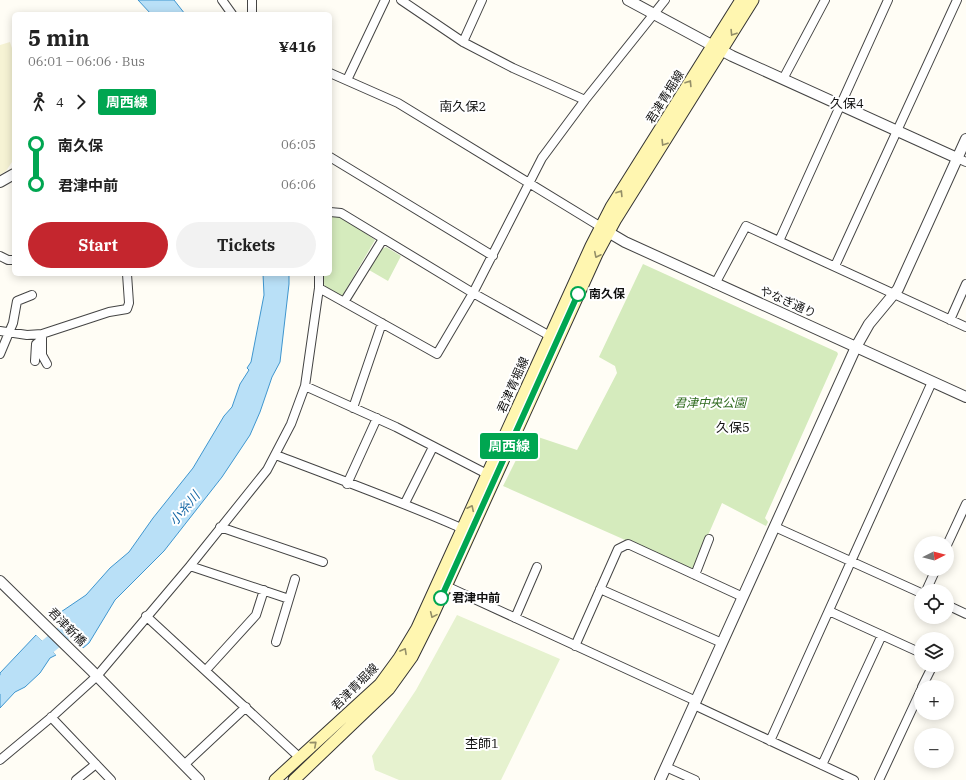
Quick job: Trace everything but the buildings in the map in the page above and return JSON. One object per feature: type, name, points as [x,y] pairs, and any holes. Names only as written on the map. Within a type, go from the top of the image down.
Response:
[{"type":"main road","name":"君津青堀線","points":[[275,780],[380,684],[400,658],[417,628],[461,528],[550,336],[605,230],[717,48],[741,0]]},
{"type":"main road","name":"君津青堀線","points":[[717,48],[753,0]]},
{"type":"main road","name":"君津青堀線","points":[[294,780],[368,710],[401,674],[424,636],[566,321],[605,230]]},
{"type":"street","points":[[222,0],[231,12]]},
{"type":"street","points":[[252,0],[252,12]]},
{"type":"street","points":[[347,80],[385,0]]},
{"type":"street","points":[[401,0],[463,42],[513,68],[585,100]]},
{"type":"street","points":[[463,42],[482,0]]},
{"type":"street","points":[[628,0],[717,48],[962,160]]},
{"type":"street","points":[[319,288],[437,354],[473,293],[542,158],[585,100],[665,0]]},
{"type":"street","points":[[783,79],[825,0]]},
{"type":"street","points":[[779,241],[888,0]]},
{"type":"street","points":[[835,266],[957,0]]},
{"type":"street","points":[[332,73],[398,102],[605,230]]},
{"type":"street","points":[[660,780],[856,347],[869,324],[895,293],[962,160],[966,139]]},
{"type":"street","points":[[332,158],[492,256]]},
{"type":"street","points":[[0,182],[12,175]]},
{"type":"street","points":[[332,212],[341,213],[473,293],[550,336]]},
{"type":"street","points":[[716,284],[746,226],[895,293],[905,300],[966,327]]},
{"type":"street","name":"やなぎ通り","points":[[605,230],[625,242],[966,397]]},
{"type":"street","points":[[344,302],[383,239]]},
{"type":"street","points":[[0,256],[8,260],[12,260]]},
{"type":"street","points":[[0,332],[42,337],[109,312],[127,309],[129,303],[127,276]]},
{"type":"street","points":[[0,760],[51,717],[146,616],[190,566],[220,527],[258,482],[276,455],[306,386],[319,288],[319,276]]},
{"type":"street","points":[[950,320],[966,284]]},
{"type":"street","points":[[0,354],[10,333],[17,301],[32,296]]},
{"type":"street","points":[[353,408],[382,323]]},
{"type":"street","points":[[35,361],[36,344],[42,337]]},
{"type":"street","points":[[42,337],[42,355],[47,364]]},
{"type":"street","points":[[770,741],[932,382]]},
{"type":"street","points":[[306,386],[377,418],[487,474]]},
{"type":"street","points":[[347,484],[377,418]]},
{"type":"street","points":[[405,503],[433,447]]},
{"type":"street","points":[[276,455],[347,484],[405,503],[461,528]]},
{"type":"street","points":[[951,536],[966,504]]},
{"type":"street","points":[[775,526],[914,590]]},
{"type":"street","points":[[220,527],[323,562]]},
{"type":"street","points":[[695,575],[709,539]]},
{"type":"street","points":[[575,646],[618,549],[628,544],[743,597]]},
{"type":"street","points":[[190,566],[289,599]]},
{"type":"street","points":[[515,618],[537,567]]},
{"type":"street","points":[[276,642],[295,579]]},
{"type":"street","name":"君津新橋","points":[[0,581],[24,603],[199,780]]},
{"type":"street","points":[[446,586],[695,703],[770,741],[822,765],[840,777],[854,780]]},
{"type":"street","points":[[206,670],[256,614],[264,590]]},
{"type":"street","points":[[600,590],[722,643]]},
{"type":"street","points":[[954,608],[966,614]]},
{"type":"street","points":[[829,611],[914,650]]},
{"type":"street","points":[[146,616],[299,757]]},
{"type":"street","points":[[822,765],[882,635]]},
{"type":"street","points":[[879,780],[914,705]]},
{"type":"street","points":[[184,765],[246,707]]},
{"type":"street","points":[[51,717],[111,780]]},
{"type":"street","points":[[76,780],[96,764]]},
{"type":"street","points":[[666,767],[695,780]]},
{"type":"shaded area","points":[[10,42],[12,48],[12,162],[6,171],[0,175],[0,45]]},
{"type":"green space","points":[[332,215],[341,216],[375,240],[342,296],[325,288],[322,276],[332,276]]},
{"type":"green space","points":[[386,247],[401,256],[388,281],[369,270],[382,249]]},
{"type":"green space","name":"君津中央公園","points":[[643,264],[837,352],[838,354],[765,518],[768,522],[766,526],[722,503],[693,570],[503,486],[529,434],[577,450],[617,373],[615,366],[599,357]]},
{"type":"green space","points":[[457,615],[560,659],[501,780],[399,780],[375,770],[372,756],[416,690]]},
{"type":"water","points":[[138,0],[174,0],[183,12],[149,12]]},
{"type":"water","points":[[263,276],[289,276],[280,362],[272,377],[250,435],[222,477],[164,551],[115,600],[89,643],[83,648],[52,618],[86,595],[110,568],[129,552],[153,518],[193,468],[224,416],[232,407],[240,384],[249,370],[247,368],[251,362],[264,295]]},
{"type":"water","points":[[36,635],[56,655],[50,658],[40,673],[25,687],[15,692],[0,708],[0,673]]},
{"type":"pier","points":[[50,616],[84,649],[81,649],[51,619]]},
{"type":"pier","points":[[35,634],[37,634],[57,654],[57,656]]},
{"type":"waterway","name":"小糸川","points":[[0,686],[82,618]]},
{"type":"bus line","name":"周西線","points":[[441,598],[578,294]]},
{"type":"place","name":"南久保","points":[[578,294]]},
{"type":"place","name":"君津中前","points":[[441,598]]},
{"type":"district","name":"久保4","points":[[847,103]]},
{"type":"district","name":"南久保2","points":[[463,106]]},
{"type":"district","name":"久保5","points":[[733,427]]},
{"type":"district","name":"杢師1","points":[[482,743]]}]
